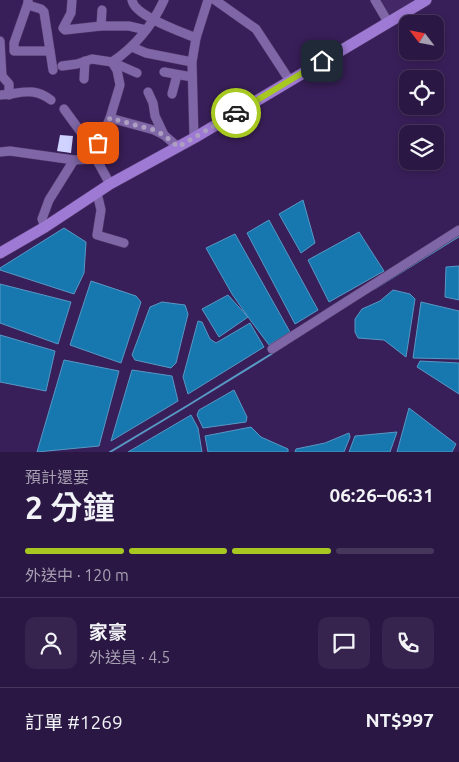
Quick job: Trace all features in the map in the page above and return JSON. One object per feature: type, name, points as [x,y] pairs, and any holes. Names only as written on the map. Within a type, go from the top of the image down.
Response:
[{"type":"main road","points":[[0,253],[110,184],[194,138],[426,0]]},
{"type":"street","points":[[72,0],[71,13],[63,30],[101,26],[129,26],[146,30]]},
{"type":"street","points":[[132,0],[134,7],[155,20],[196,38]]},
{"type":"street","points":[[112,62],[132,47],[155,20],[164,0]]},
{"type":"street","points":[[194,138],[192,62],[196,38],[208,0]]},
{"type":"street","points":[[215,0],[260,33],[290,81]]},
{"type":"street","points":[[375,0],[388,22]]},
{"type":"street","points":[[28,1],[14,44],[14,51],[50,51]]},
{"type":"street","points":[[28,1],[30,6],[43,10],[53,70]]},
{"type":"street","points":[[101,26],[102,10]]},
{"type":"street","points":[[0,41],[2,76],[9,84],[4,95]]},
{"type":"street","points":[[132,47],[192,62]]},
{"type":"street","points":[[62,66],[94,59],[112,62],[138,73]]},
{"type":"street","points":[[84,79],[85,61]]},
{"type":"street","points":[[90,148],[100,140],[110,118],[120,82],[117,70],[112,62]]},
{"type":"street","points":[[164,72],[192,77]]},
{"type":"street","points":[[172,94],[177,75]]},
{"type":"street","points":[[4,95],[33,91],[51,100]]},
{"type":"street","points":[[148,92],[164,135]]},
{"type":"street","points":[[64,109],[90,148],[110,184]]},
{"type":"street","points":[[110,118],[154,130],[164,135],[178,147]]},
{"type":"street","points":[[0,152],[10,151],[74,160],[96,159]]},
{"type":"street","points":[[45,226],[42,219],[49,200],[74,160]]},
{"type":"street","points":[[98,193],[101,210],[97,235],[124,243]]},
{"type":"street","points":[[272,349],[459,230]]},
{"type":"shaded area","points":[[381,0],[415,0],[389,15]]},
{"type":"water","points":[[303,200],[315,243],[301,253],[279,214]]},
{"type":"water","points":[[269,220],[318,310],[295,324],[247,233]]},
{"type":"water","points":[[64,228],[86,242],[84,273],[74,294],[0,270],[0,268]]},
{"type":"water","points":[[359,232],[384,271],[329,302],[308,260]]},
{"type":"water","points":[[235,234],[290,332],[269,345],[232,294],[206,248]]},
{"type":"water","points":[[459,266],[459,300],[445,297],[446,267]]},
{"type":"water","points":[[91,281],[136,296],[141,302],[121,363],[70,345]]},
{"type":"water","points":[[0,284],[71,302],[58,344],[0,323]]},
{"type":"water","points":[[393,290],[410,294],[415,299],[406,357],[384,340],[358,338],[355,332],[355,319],[362,309],[380,301]]},
{"type":"water","points":[[228,295],[248,317],[219,337],[202,309]]},
{"type":"water","points":[[162,302],[185,305],[188,314],[176,363],[171,368],[135,360],[132,355],[150,307]]},
{"type":"water","points":[[421,302],[459,311],[459,359],[413,358]]},
{"type":"water","points":[[198,321],[202,322],[210,339],[216,343],[250,323],[264,347],[188,394],[183,377]]},
{"type":"water","points":[[0,335],[55,351],[46,391],[0,382]]},
{"type":"water","points":[[64,360],[119,371],[99,446],[37,452]]},
{"type":"water","points":[[420,361],[459,363],[459,394],[417,367]]},
{"type":"water","points":[[132,370],[172,376],[178,401],[111,441]]},
{"type":"water","points":[[234,390],[247,417],[246,422],[203,428],[197,415],[199,410]]},
{"type":"water","points":[[409,408],[456,444],[452,452],[397,452]]},
{"type":"water","points":[[191,415],[198,428],[202,452],[128,452]]},
{"type":"water","points":[[251,427],[261,437],[288,449],[288,452],[208,452],[205,436]]},
{"type":"water","points":[[397,432],[390,452],[349,452],[355,436]]},
{"type":"water","points":[[349,433],[350,437],[344,452],[295,452],[296,449],[325,443]]},
{"type":"building","points":[[60,135],[73,136],[71,153],[57,151]]},
{"type":"waterway","points":[[374,289],[459,236]]},
{"type":"waterway","points":[[110,452],[273,353]]},
{"type":"way so far","points":[[98,143],[110,118],[154,130],[164,135],[178,147],[236,113]]},
{"type":"route","points":[[236,113],[322,61]]}]
